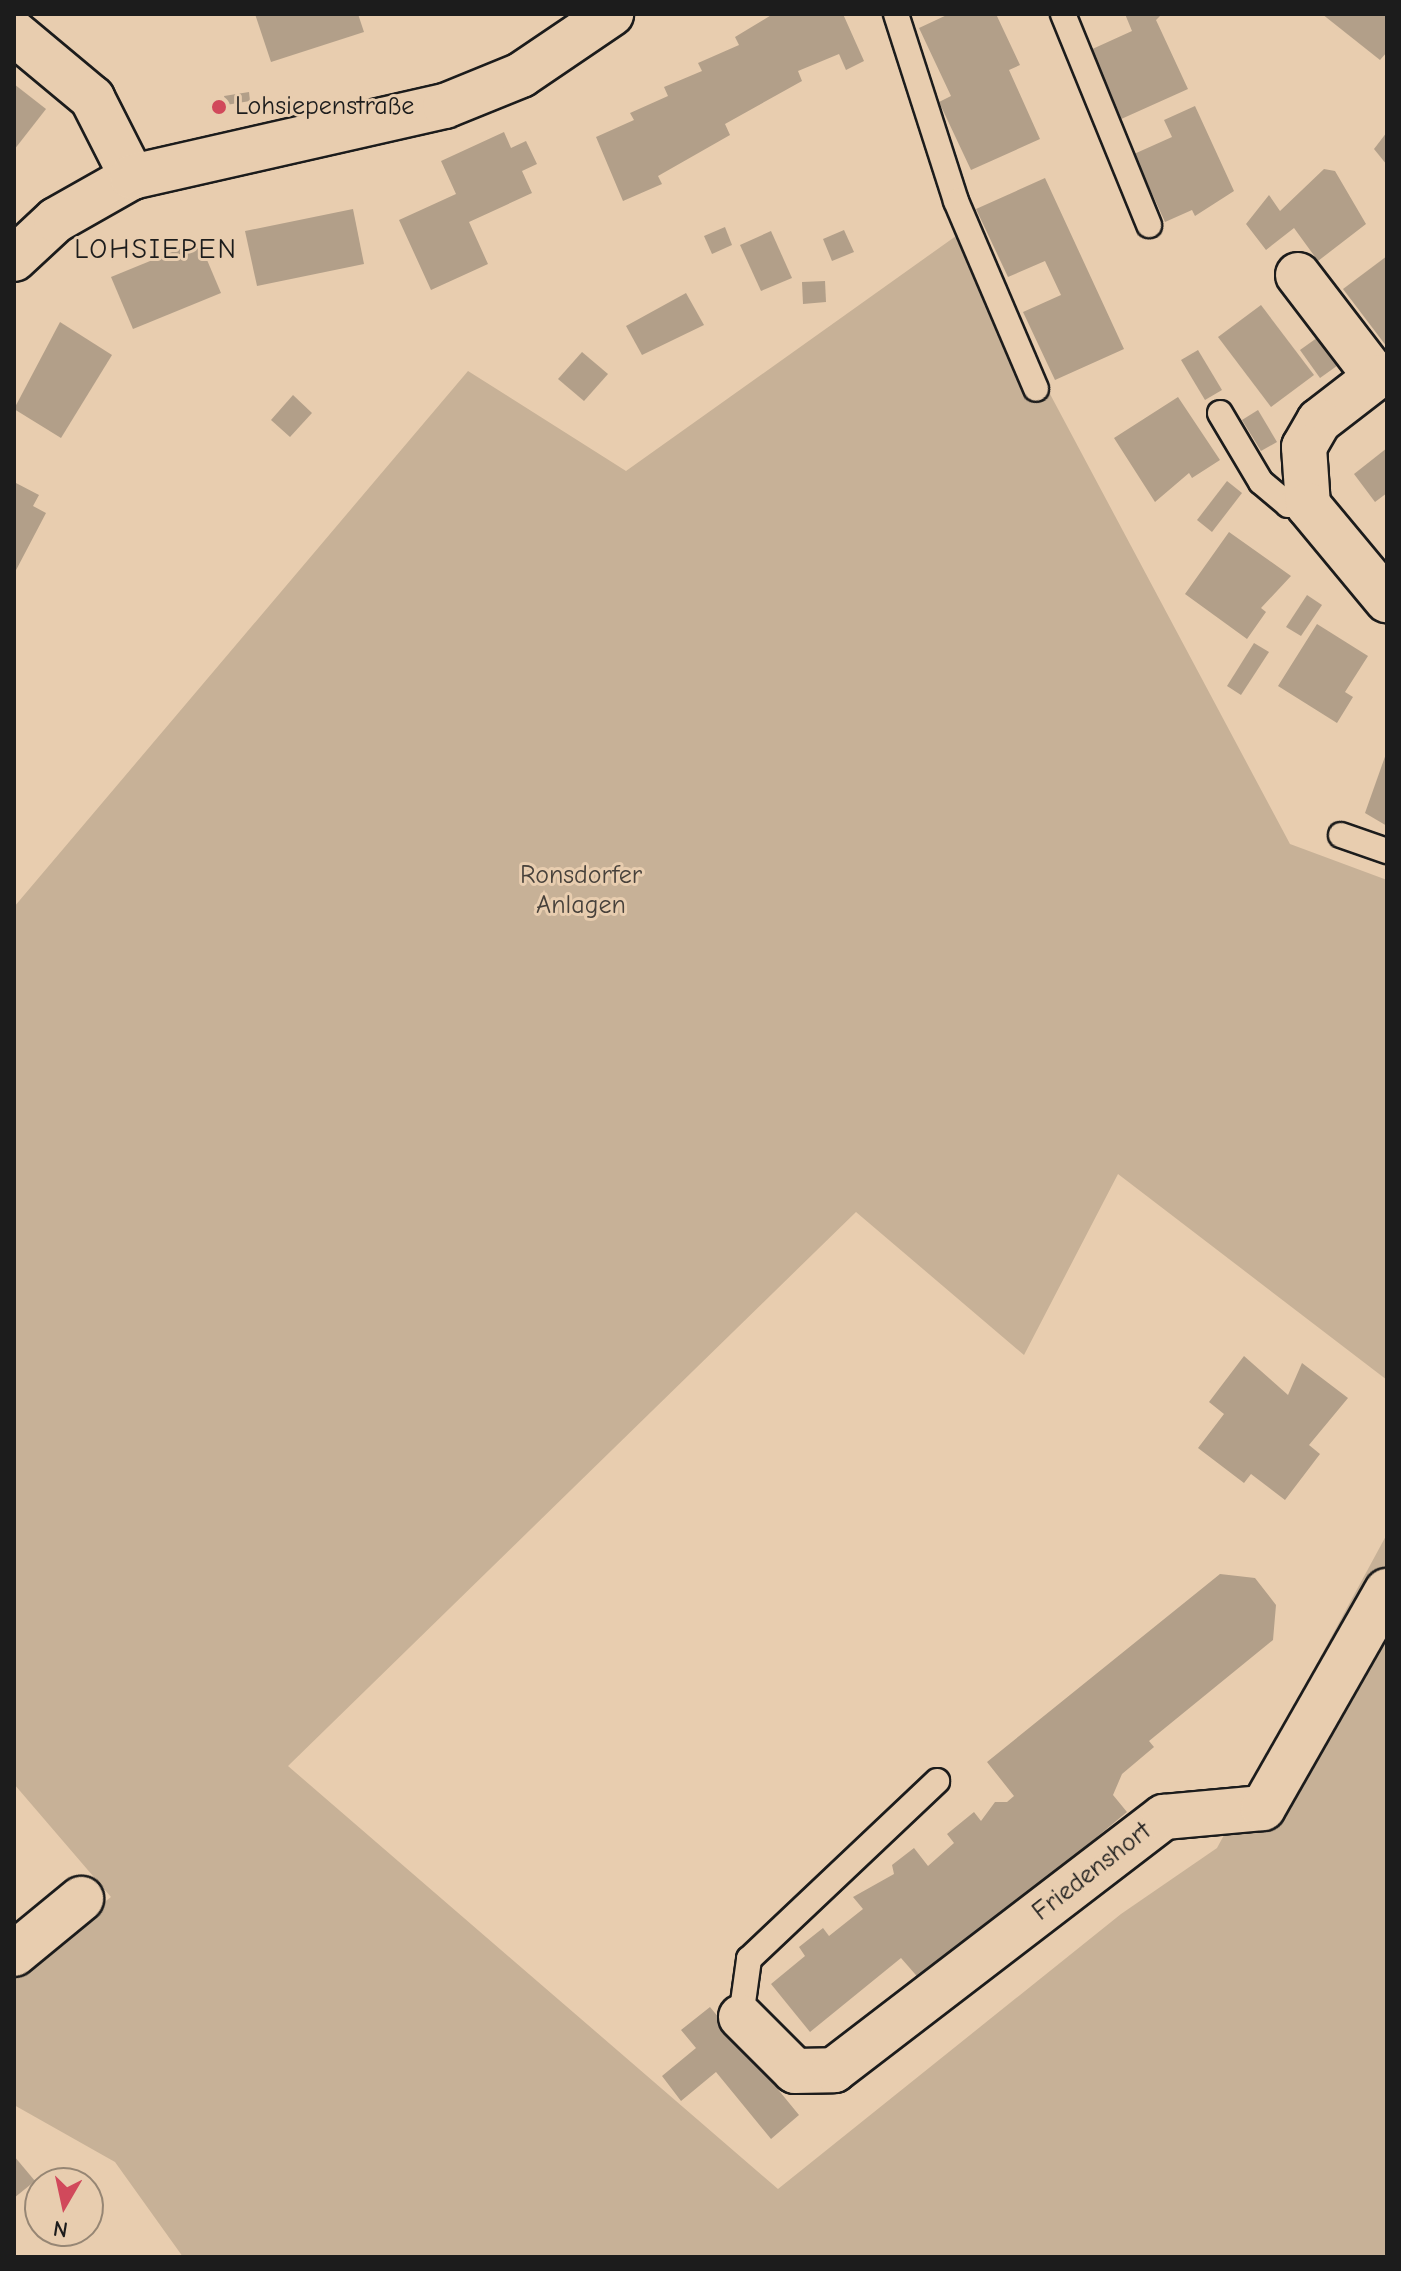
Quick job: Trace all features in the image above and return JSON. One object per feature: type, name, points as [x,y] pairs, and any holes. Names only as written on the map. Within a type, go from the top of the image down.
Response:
[{"type":"street","points":[[14,259],[56,220],[132,177],[445,106],[521,75],[611,14]]},
{"type":"street","points":[[14,33],[92,98],[132,177]]},
{"type":"street","points":[[1298,275],[1376,377],[1319,421],[1304,447],[1308,505],[1387,600]]},
{"type":"street","name":"Friedenshort","points":[[741,2017],[795,2071],[834,2070],[1164,1817],[1263,1808],[1387,1591]]},
{"type":"street","points":[[14,1954],[81,1899]]},
{"type":"lane","points":[[896,14],[956,201],[1036,389]]},
{"type":"lane","points":[[1063,14],[1149,225]]},
{"type":"lane","points":[[1220,413],[1261,482],[1288,505],[1308,505]]},
{"type":"lane","points":[[1341,835],[1387,851]]},
{"type":"lane","points":[[741,2017],[749,1959],[937,1781]]},
{"type":"green space","name":"Ronsdorfer Anlagen","points":[[963,231],[1290,844],[1387,880],[1387,1380],[1118,1174],[1024,1355],[856,1212],[288,1766],[778,2189],[1121,1914],[1217,1848],[1387,1534],[1387,2257],[183,2257],[115,2162],[14,2105],[14,1972],[111,1897],[14,1784],[14,907],[468,371],[626,471]]},
{"type":"building","points":[[255,14],[358,14],[364,32],[271,62]]},
{"type":"building","points":[[773,14],[843,14],[864,61],[846,70],[839,54],[798,71],[802,81],[725,124],[730,135],[658,176],[662,184],[623,201],[596,137],[634,120],[630,113],[668,96],[664,87],[702,71],[698,63],[739,45],[735,37]]},
{"type":"building","points":[[949,14],[996,14],[1020,65],[1009,70],[1040,139],[971,170],[939,102],[951,96],[919,28]]},
{"type":"building","points":[[1125,14],[1162,14],[1156,20],[1188,89],[1119,120],[1088,51],[1132,31]]},
{"type":"building","points":[[1322,14],[1387,14],[1387,52],[1380,60]]},
{"type":"building","points":[[14,84],[46,109],[14,150]]},
{"type":"building","points":[[249,92],[250,101],[226,105],[224,96]]},
{"type":"building","points":[[1195,106],[1234,191],[1195,216],[1192,210],[1165,222],[1134,154],[1172,137],[1164,120]]},
{"type":"building","points":[[504,132],[511,148],[526,141],[537,164],[522,171],[532,193],[469,222],[488,264],[431,290],[399,220],[456,194],[441,161]]},
{"type":"building","points":[[1387,132],[1387,165],[1374,149]]},
{"type":"building","points":[[1324,169],[1335,171],[1366,224],[1318,261],[1294,228],[1266,250],[1246,224],[1269,195],[1280,211]]},
{"type":"building","points":[[1045,178],[1124,349],[1055,380],[1023,312],[1061,295],[1045,261],[1008,277],[976,209]]},
{"type":"building","points":[[353,209],[364,264],[257,286],[245,231]]},
{"type":"building","points":[[725,227],[732,245],[712,254],[704,236]]},
{"type":"building","points":[[844,230],[854,252],[832,261],[823,239]]},
{"type":"building","points":[[771,231],[792,278],[761,291],[740,245]]},
{"type":"building","points":[[199,241],[221,293],[133,329],[111,277]]},
{"type":"building","points":[[1387,256],[1387,347],[1343,289]]},
{"type":"building","points":[[825,281],[826,302],[803,304],[802,282]]},
{"type":"building","points":[[686,293],[704,325],[642,355],[626,326]]},
{"type":"building","points":[[1261,305],[1314,375],[1271,407],[1218,337]]},
{"type":"building","points":[[60,322],[112,355],[61,438],[14,409]]},
{"type":"building","points":[[1328,330],[1348,358],[1320,378],[1300,350]]},
{"type":"building","points":[[1198,350],[1222,390],[1205,400],[1181,360]]},
{"type":"building","points":[[582,352],[608,374],[584,401],[558,379]]},
{"type":"building","points":[[293,395],[312,413],[290,437],[271,420]]},
{"type":"building","points":[[1178,397],[1220,460],[1192,478],[1189,473],[1155,502],[1114,438]]},
{"type":"building","points":[[1258,410],[1277,442],[1261,451],[1242,420]]},
{"type":"building","points":[[1387,448],[1387,493],[1375,502],[1354,474]]},
{"type":"building","points":[[1227,481],[1242,493],[1212,532],[1197,520]]},
{"type":"building","points":[[14,482],[39,495],[33,506],[46,513],[14,574]]},
{"type":"building","points":[[1229,532],[1291,576],[1261,608],[1266,612],[1247,639],[1185,594]]},
{"type":"building","points":[[1307,595],[1322,605],[1301,636],[1286,627]]},
{"type":"building","points":[[1317,624],[1368,656],[1345,692],[1353,697],[1337,723],[1278,686]]},
{"type":"building","points":[[1254,643],[1269,652],[1241,695],[1227,686]]},
{"type":"building","points":[[1387,751],[1387,826],[1365,813]]},
{"type":"building","points":[[1244,1356],[1288,1395],[1302,1363],[1348,1398],[1309,1445],[1320,1454],[1285,1500],[1251,1474],[1244,1483],[1198,1448],[1224,1414],[1209,1402]]},
{"type":"building","points":[[1220,1574],[1255,1578],[1276,1605],[1273,1640],[1149,1741],[1154,1747],[1122,1774],[1113,1795],[1127,1812],[922,1982],[901,1958],[810,2032],[771,1984],[805,1956],[799,1947],[823,1928],[829,1936],[863,1909],[853,1897],[894,1874],[892,1865],[914,1848],[928,1866],[954,1843],[947,1834],[974,1812],[981,1821],[995,1802],[1007,1802],[1014,1796],[987,1762]]},
{"type":"building","points":[[710,2007],[799,2115],[771,2139],[716,2072],[681,2101],[662,2076],[696,2048],[681,2030]]},
{"type":"building","points":[[14,2156],[24,2168],[24,2190],[14,2198]]},
{"type":"place","name":"Lohsiepenstraße","points":[[219,107]]},
{"type":"district","name":"LOHSIEPEN","points":[[156,249]]}]
